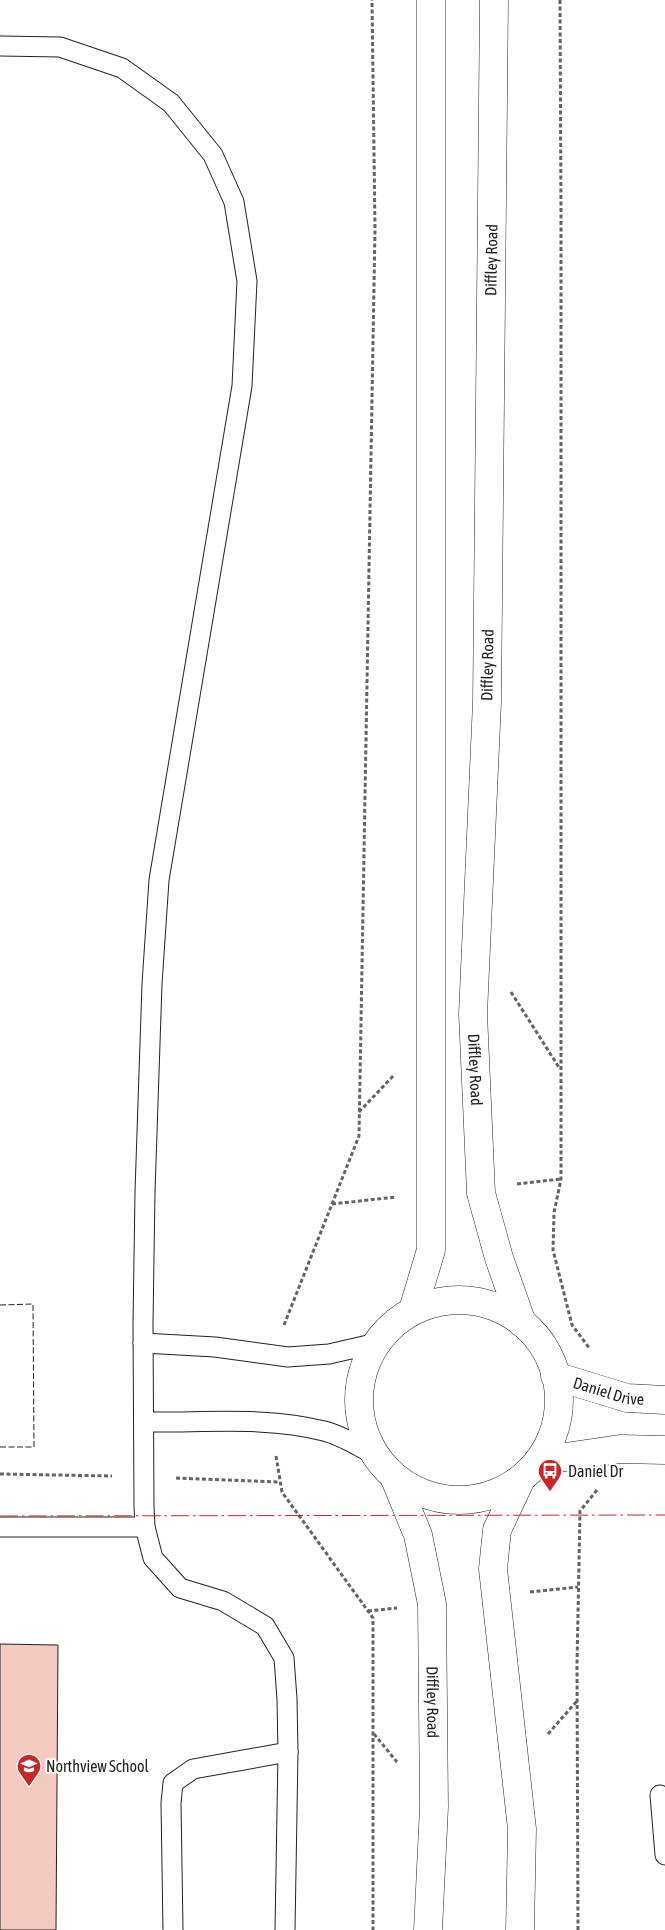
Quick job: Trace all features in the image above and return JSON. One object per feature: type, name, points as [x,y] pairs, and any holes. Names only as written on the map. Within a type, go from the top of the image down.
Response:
[{"type":"main road","points":[[413,1310],[431,1250],[431,0]]},
{"type":"main road","name":"Diffley Road","points":[[494,0],[487,702],[473,1014],[481,1193],[499,1258],[522,1323]]},
{"type":"main road","points":[[520,1481],[490,1496],[457,1501],[424,1495],[395,1479],[373,1454],[360,1423],[358,1390],[367,1357],[386,1330],[413,1310],[444,1300],[477,1300],[508,1312],[522,1323],[534,1333],[552,1361],[559,1394],[556,1426],[543,1457],[520,1481],[497,1530],[493,1568],[522,1829],[520,1930]]},
{"type":"main road","name":"Daniel Drive","points":[[555,1376],[627,1398],[665,1400]]},
{"type":"main road","points":[[538,1461],[620,1449],[665,1450]]},
{"type":"main road","name":"Diffley Road","points":[[395,1479],[418,1535],[432,1604],[434,1807],[428,1930]]},
{"type":"lane","points":[[0,46],[60,47],[122,68],[171,103],[213,155],[234,202],[247,281],[242,386],[159,880],[152,984],[145,1192],[143,1343],[145,1527],[153,1558],[180,1588],[223,1601],[266,1626],[284,1658],[288,1752],[285,1930]]},
{"type":"lane","points":[[143,1343],[216,1347],[288,1357],[329,1354],[377,1342]]},
{"type":"lane","points":[[144,1422],[240,1421],[297,1425],[327,1432],[373,1454]]},
{"type":"lane","points":[[0,1527],[145,1527]]},
{"type":"lane","points":[[173,1930],[171,1803],[173,1783],[193,1769],[288,1752]]},
{"type":"lane","points":[[660,1796],[665,1854]]},
{"type":"path","points":[[272,1355],[359,1136],[375,229],[372,0]]},
{"type":"path","points":[[560,0],[561,1179],[554,1212],[553,1250],[572,1325],[592,1351]]},
{"type":"path","points":[[508,988],[560,1069]]},
{"type":"path","points":[[270,1423],[282,1492],[373,1618],[373,1930]]},
{"type":"path","points":[[578,1930],[577,1666],[580,1511],[596,1490],[620,1484],[620,1449]]},
{"type":"building","name":"Northview School","points":[[0,1644],[58,1645],[56,1930],[0,1930]]},
{"type":"fence","points":[[0,1305],[33,1304],[34,1447],[0,1447]]},
{"type":"power","points":[[0,1516],[665,1515]]},
{"type":"place","name":"Daniel Dr","points":[[550,1492]]},
{"type":"place","name":"Northview School","points":[[29,1787]]}]
